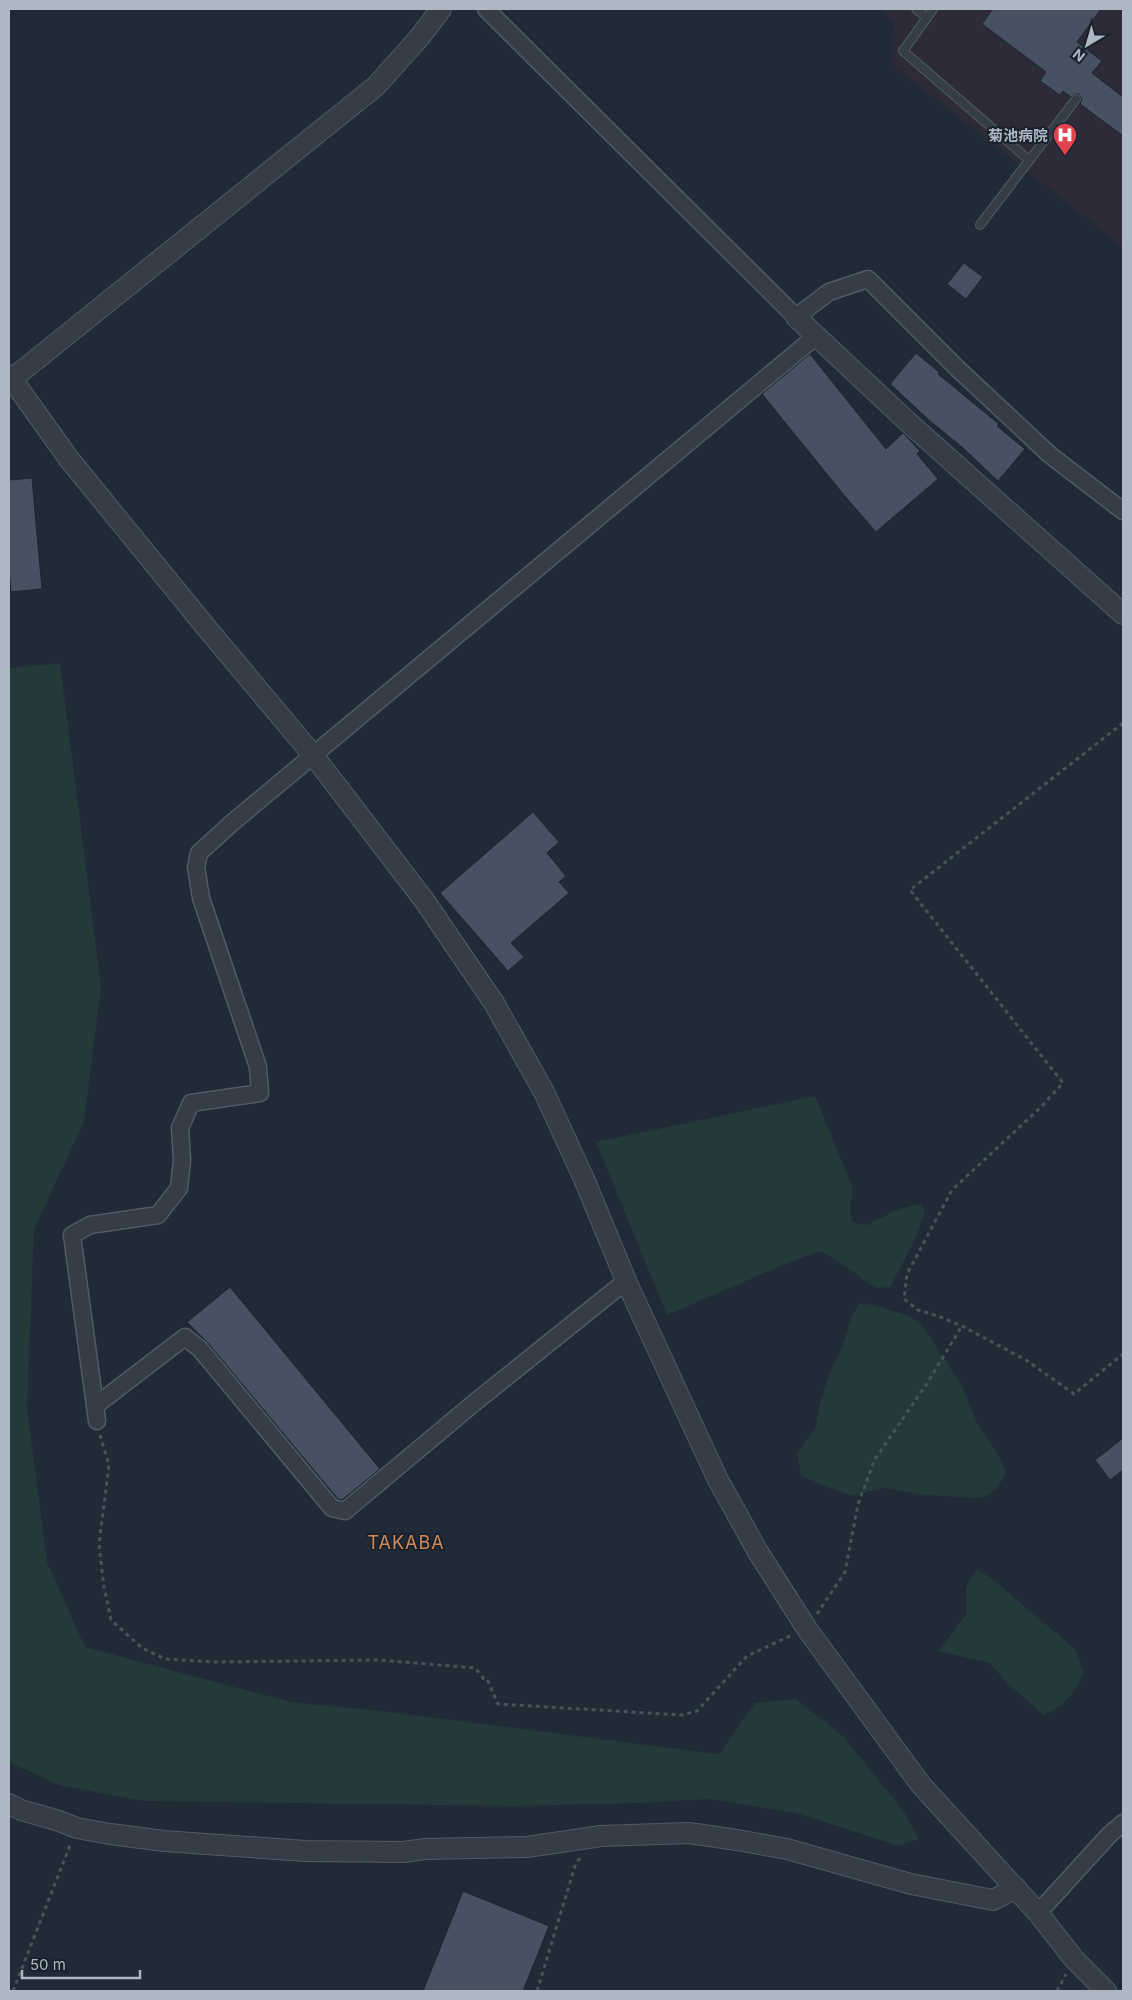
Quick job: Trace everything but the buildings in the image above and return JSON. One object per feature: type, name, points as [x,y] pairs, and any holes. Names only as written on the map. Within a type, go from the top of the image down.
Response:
[{"type":"street","points":[[441,9],[420,38],[376,86],[10,377],[69,458],[205,626],[313,755],[424,900],[494,1003],[548,1101],[584,1179],[626,1281],[717,1478],[758,1552],[806,1629],[921,1784],[1038,1912],[1074,1959],[1106,1991]]},
{"type":"street","points":[[486,9],[815,337],[1123,614]]},
{"type":"street","points":[[796,317],[829,292],[868,279],[958,369],[1050,455],[1123,511]]},
{"type":"street","points":[[96,1413],[72,1235],[90,1225],[158,1215],[179,1188],[182,1160],[180,1128],[191,1103],[260,1092],[258,1067],[201,898],[196,868],[199,853],[233,822],[815,337]]},
{"type":"street","points":[[96,1413],[184,1337],[200,1349],[332,1508],[345,1511],[474,1403],[626,1281]]},
{"type":"street","points":[[9,1804],[21,1810],[77,1828],[164,1842],[305,1851],[404,1852],[426,1849],[527,1846],[601,1836],[689,1833],[787,1849],[911,1884],[993,1900],[1016,1888]]},
{"type":"street","points":[[1038,1912],[1110,1834],[1123,1823]]},
{"type":"lane","points":[[916,9],[927,18]]},
{"type":"lane","points":[[933,9],[904,51],[1029,160]]},
{"type":"lane","points":[[980,225],[1076,99]]},
{"type":"path","points":[[1123,723],[910,890],[1063,1083],[1040,1108],[952,1190],[907,1274],[904,1299],[918,1310],[962,1326],[1026,1360],[1074,1394],[1123,1354]]},
{"type":"path","points":[[96,1413],[109,1465],[100,1544],[104,1587],[111,1620],[142,1648],[165,1659],[213,1662],[379,1660],[475,1668],[484,1679],[487,1679],[498,1704],[682,1715],[697,1711],[747,1656],[806,1629],[845,1572],[858,1504],[875,1459],[928,1382],[962,1326]]},
{"type":"path","points":[[12,1991],[77,1828]]},
{"type":"path","points":[[537,1991],[576,1863],[582,1856]]},
{"type":"shaded area","name":"菊池病院","points":[[881,9],[1123,9],[1123,247],[892,65],[893,21]]},
{"type":"green space","points":[[60,663],[101,986],[84,1122],[34,1229],[27,1408],[47,1562],[85,1647],[291,1702],[371,1710],[719,1754],[755,1703],[796,1699],[844,1737],[905,1813],[919,1839],[899,1846],[796,1813],[711,1799],[516,1806],[143,1801],[59,1785],[9,1762],[9,668]]},
{"type":"green space","points":[[815,1096],[853,1188],[850,1209],[852,1222],[868,1225],[900,1209],[914,1205],[921,1204],[925,1211],[913,1244],[890,1287],[879,1288],[867,1283],[854,1272],[821,1251],[797,1259],[667,1315],[596,1142]]},
{"type":"green space","points":[[859,1303],[904,1314],[920,1322],[962,1386],[978,1425],[1000,1457],[1006,1474],[997,1488],[985,1497],[924,1495],[885,1488],[851,1496],[801,1476],[797,1453],[815,1429],[829,1374],[842,1348],[851,1318]]},
{"type":"green space","points":[[977,1569],[991,1578],[1075,1649],[1084,1674],[1068,1699],[1059,1707],[1044,1715],[1007,1683],[990,1663],[938,1651],[966,1615],[966,1587]]},
{"type":"place","name":"菊池病院","points":[[1065,156]]},
{"type":"district","name":"TAKABA","points":[[406,1542]]}]
